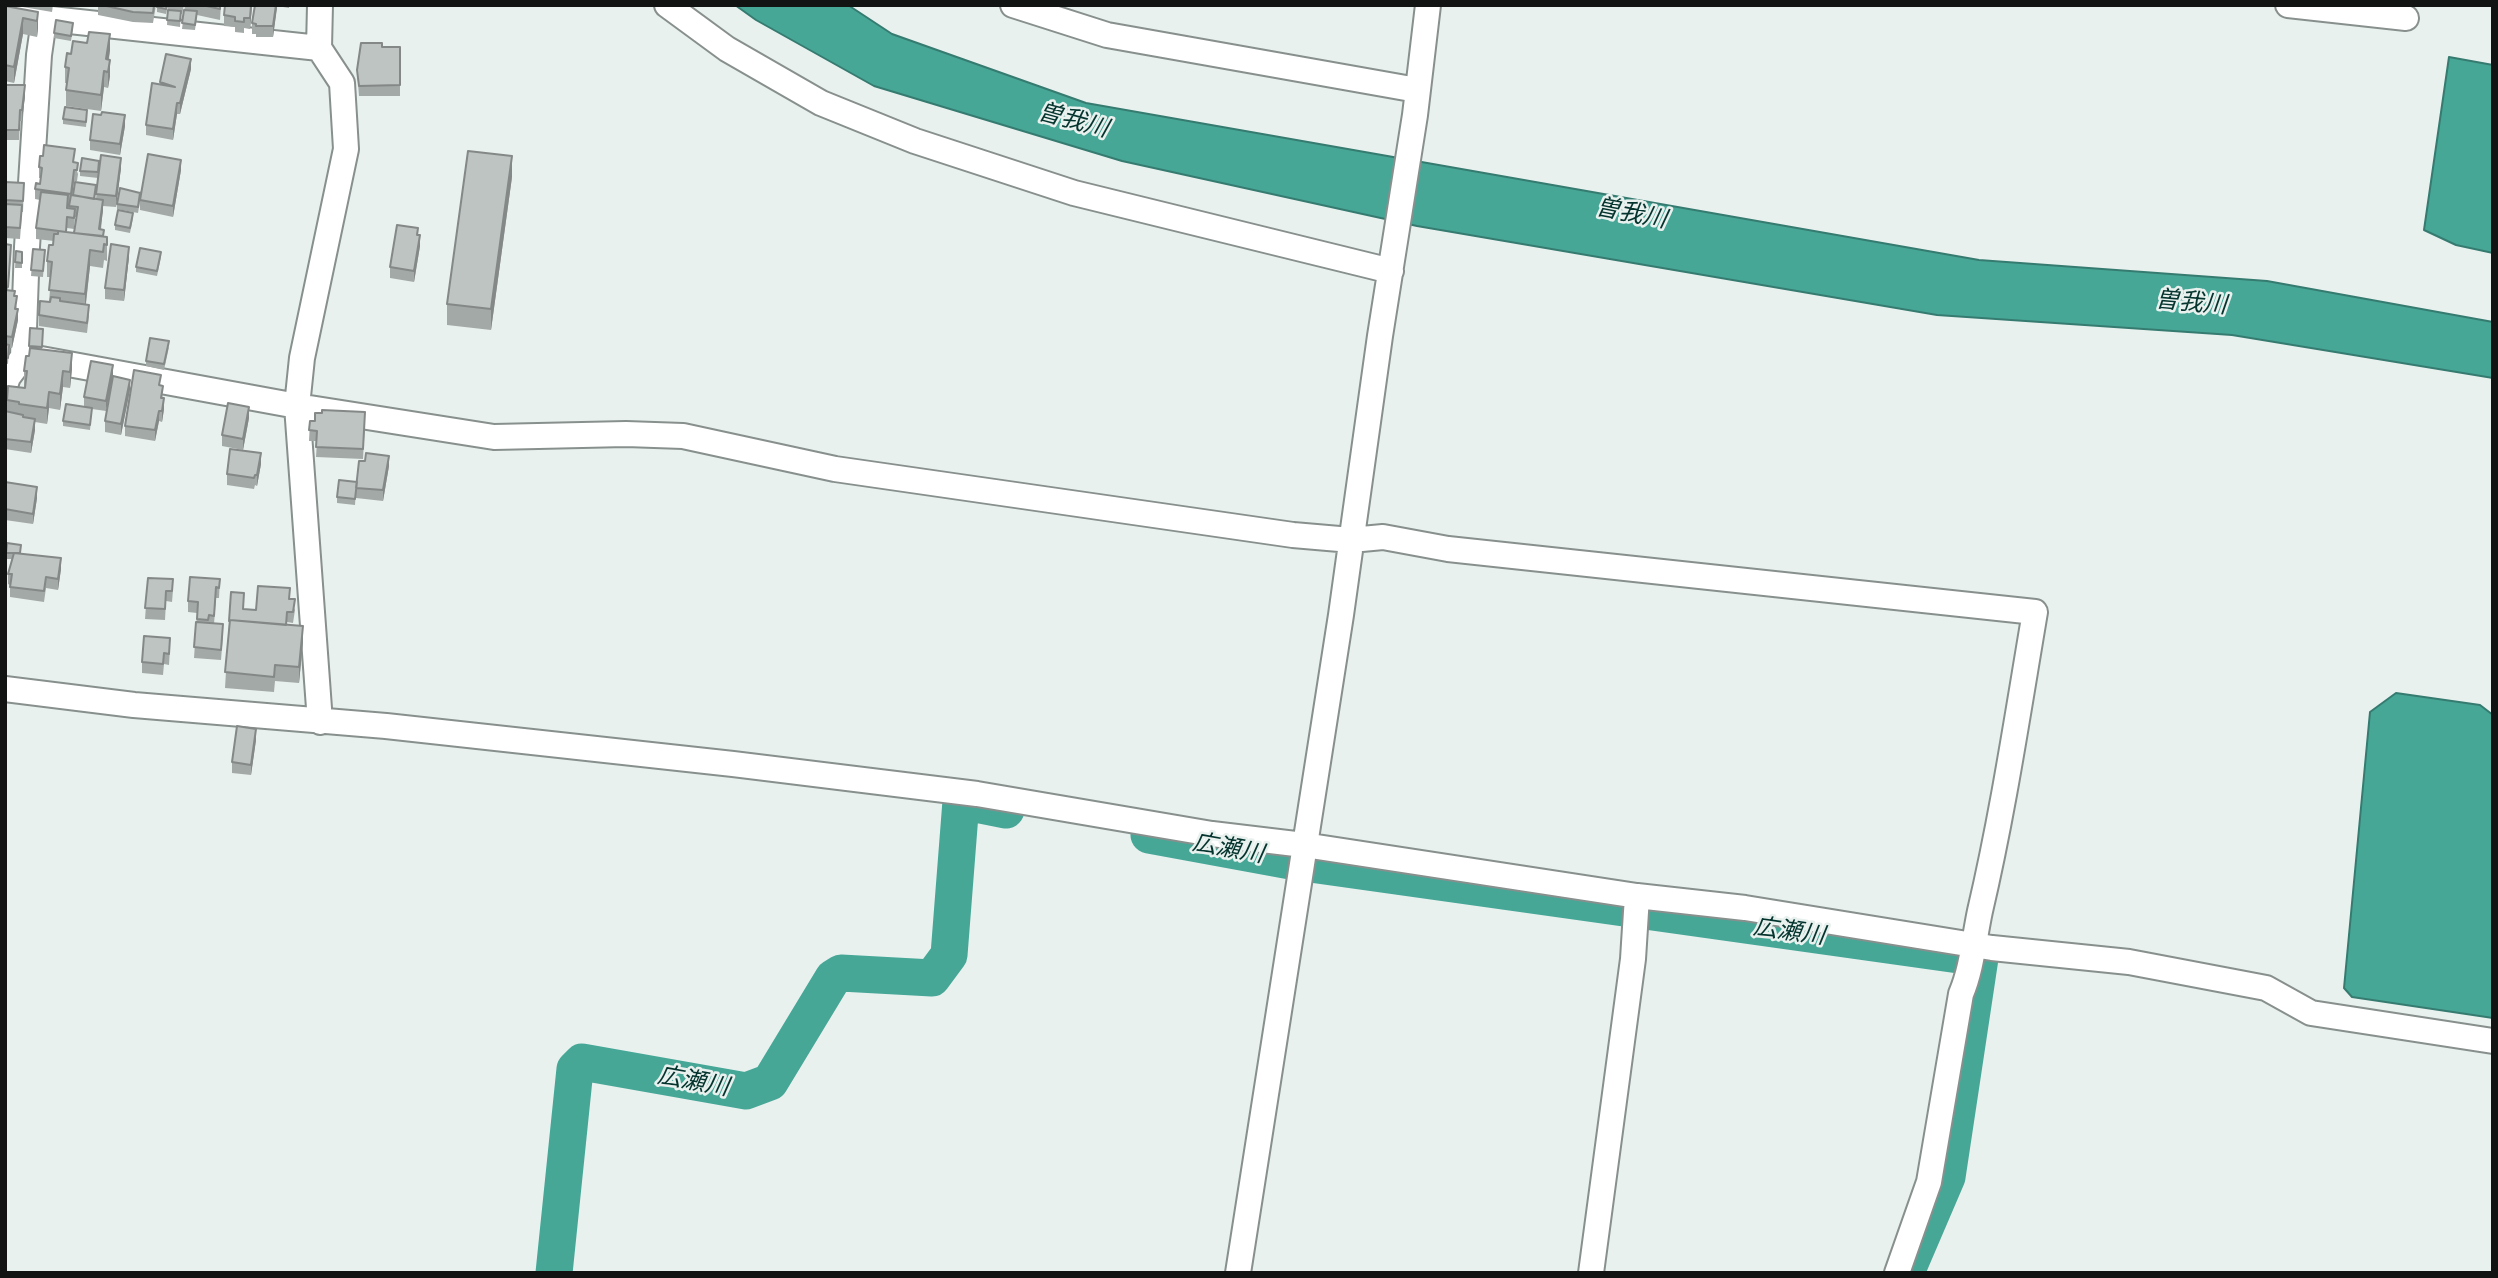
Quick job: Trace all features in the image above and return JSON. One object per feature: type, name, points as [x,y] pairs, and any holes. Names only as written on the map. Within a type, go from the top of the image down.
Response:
[{"type":"street","points":[[320,5],[319,48],[342,83],[346,149],[302,358],[297,406],[320,722]]},
{"type":"street","points":[[667,5],[727,49],[821,103],[915,141],[1074,193],[1391,271]]},
{"type":"street","points":[[1013,5],[1107,35],[1416,103]]},
{"type":"street","points":[[1238,1273],[1351,540],[1428,5]]},
{"type":"street","points":[[2288,5],[2406,19]]},
{"type":"street","points":[[5,14],[319,48]]},
{"type":"street","points":[[6,380],[23,357],[27,247],[39,55],[44,20]]},
{"type":"street","points":[[23,357],[297,406],[494,437],[626,434],[683,436],[835,469],[1293,535],[1351,540],[1383,537],[1448,549],[2035,612],[1990,867],[1968,977],[1959,1008],[1929,1182],[1897,1273]]},
{"type":"street","points":[[5,689],[134,705],[386,726],[964,792],[1212,834],[1304,845],[1637,896],[1745,908],[1992,948],[2129,961],[2266,988],[2311,1013],[2493,1041]]},
{"type":"street","points":[[1591,1273],[1633,959],[1637,896]]},
{"type":"water","name":"曽我川","points":[[735,5],[848,5],[892,34],[1086,103],[1979,260],[2267,281],[2493,322],[2493,378],[2232,335],[1937,315],[1417,226],[1122,161],[874,86],[756,20]]},
{"type":"water","points":[[2449,57],[2493,65],[2493,253],[2456,245],[2424,230]]},
{"type":"water","points":[[2396,693],[2480,705],[2493,715],[2493,1018],[2352,997],[2344,988],[2370,712]]},
{"type":"building","points":[[102,5],[154,5],[153,13],[133,12]]},
{"type":"building","points":[[202,5],[220,5],[220,9]]},
{"type":"building","points":[[225,5],[251,5],[250,18],[244,18],[244,22],[235,21],[235,17],[224,15]]},
{"type":"building","points":[[255,5],[276,5],[273,26],[256,26],[252,23]]},
{"type":"building","points":[[5,6],[38,12],[37,21],[23,18],[14,67],[5,65]]},
{"type":"building","points":[[168,10],[181,11],[180,21],[167,20]]},
{"type":"building","points":[[184,10],[197,11],[195,25],[182,23]]},
{"type":"building","points":[[56,20],[73,23],[71,36],[54,33]]},
{"type":"building","points":[[89,32],[110,34],[106,59],[110,60],[108,72],[104,71],[101,95],[66,90],[69,68],[65,67],[67,53],[71,54],[73,41],[87,43]]},
{"type":"building","points":[[361,43],[382,43],[382,47],[400,47],[400,85],[359,86],[357,70]]},
{"type":"building","points":[[166,54],[191,59],[180,103],[177,103],[173,129],[146,125],[152,83],[175,87],[160,82]]},
{"type":"building","points":[[5,85],[25,85],[19,130],[5,130]]},
{"type":"building","points":[[65,107],[87,110],[86,122],[63,119]]},
{"type":"building","points":[[102,112],[125,115],[120,144],[90,140],[93,114],[101,115]]},
{"type":"building","points":[[44,145],[75,149],[73,162],[78,163],[77,170],[74,170],[71,194],[35,189],[36,183],[40,184],[40,156],[43,156]]},
{"type":"building","points":[[468,151],[512,156],[491,309],[447,304]]},
{"type":"building","points":[[148,154],[181,160],[173,206],[140,200]]},
{"type":"building","points":[[101,155],[121,158],[116,196],[96,194]]},
{"type":"building","points":[[82,158],[99,161],[98,172],[80,171]]},
{"type":"building","points":[[5,182],[24,183],[23,201],[5,200]]},
{"type":"building","points":[[75,182],[96,185],[94,199],[73,195]]},
{"type":"building","points":[[120,188],[140,193],[138,207],[117,204]]},
{"type":"building","points":[[41,192],[68,195],[67,208],[75,209],[74,218],[67,217],[66,232],[36,228]]},
{"type":"building","points":[[71,195],[103,200],[99,229],[104,230],[103,236],[74,233],[78,207],[69,206]]},
{"type":"building","points":[[5,204],[22,205],[20,228],[5,227]]},
{"type":"building","points":[[118,210],[133,213],[130,228],[115,225]]},
{"type":"building","points":[[397,225],[418,228],[417,235],[420,235],[414,271],[390,267]]},
{"type":"building","points":[[58,231],[107,237],[103,252],[90,250],[85,294],[49,290],[52,262],[47,261],[49,245],[53,245],[54,234],[58,234]]},
{"type":"building","points":[[5,244],[11,245],[8,287],[5,287]]},
{"type":"building","points":[[111,244],[129,247],[124,290],[105,288]]},
{"type":"building","points":[[140,248],[161,252],[157,271],[136,267]]},
{"type":"building","points":[[33,249],[45,250],[43,271],[31,270]]},
{"type":"building","points":[[16,251],[22,252],[22,263],[15,262]]},
{"type":"building","points":[[5,290],[15,291],[14,296],[17,296],[15,309],[18,309],[12,337],[5,336]]},
{"type":"building","points":[[51,297],[89,305],[87,323],[39,315],[40,301],[50,302]]},
{"type":"building","points":[[30,328],[43,329],[42,347],[29,346]]},
{"type":"building","points":[[150,338],[169,341],[164,364],[146,361]]},
{"type":"building","points":[[5,344],[9,345],[8,358],[5,358]]},
{"type":"building","points":[[30,348],[72,353],[70,372],[63,371],[60,394],[49,392],[47,408],[7,400],[8,386],[25,388],[27,371],[24,371]]},
{"type":"building","points":[[91,361],[113,365],[106,401],[84,397]]},
{"type":"building","points":[[134,370],[161,375],[159,385],[163,386],[161,398],[164,398],[155,430],[125,426]]},
{"type":"building","points":[[113,376],[130,380],[121,424],[105,421]]},
{"type":"building","points":[[228,403],[249,407],[243,439],[222,435]]},
{"type":"building","points":[[66,404],[92,408],[90,425],[63,421]]},
{"type":"building","points":[[322,410],[365,412],[363,449],[316,447],[317,431],[309,430],[310,421],[315,421],[315,413],[322,413]]},
{"type":"building","points":[[5,411],[35,419],[31,442],[5,439]]},
{"type":"building","points":[[230,449],[261,453],[254,478],[227,474]]},
{"type":"building","points":[[366,453],[389,456],[383,490],[356,488],[359,461],[365,461]]},
{"type":"building","points":[[339,480],[357,482],[355,499],[337,497]]},
{"type":"building","points":[[5,482],[37,487],[33,514],[5,509]]},
{"type":"building","points":[[7,543],[21,545],[20,553],[6,553]]},
{"type":"building","points":[[14,553],[61,558],[58,579],[46,577],[44,591],[10,587],[12,574],[8,574]]},
{"type":"building","points":[[190,577],[220,579],[219,588],[216,587],[214,616],[209,615],[208,620],[197,619],[198,602],[188,601]]},
{"type":"building","points":[[148,578],[173,579],[172,591],[166,591],[165,609],[145,608]]},
{"type":"building","points":[[258,586],[290,588],[289,599],[295,599],[293,612],[287,612],[286,625],[229,621],[231,592],[244,593],[243,609],[256,610]]},
{"type":"building","points":[[230,620],[303,626],[299,667],[275,665],[274,677],[225,672]]},
{"type":"building","points":[[196,622],[223,624],[221,650],[194,647]]},
{"type":"building","points":[[144,636],[170,638],[169,654],[164,653],[163,664],[142,662]]},
{"type":"building","points":[[237,726],[256,729],[251,765],[232,762]]},
{"type":"waterway","name":"広瀬川","points":[[554,1273],[575,1069],[582,1062],[746,1091],[770,1082],[833,978],[841,973],[932,978],[949,955],[961,801],[1006,810]]},
{"type":"waterway","name":"広瀬川","points":[[1149,835],[1296,862],[1980,958],[1947,1177],[1908,1268]]}]
